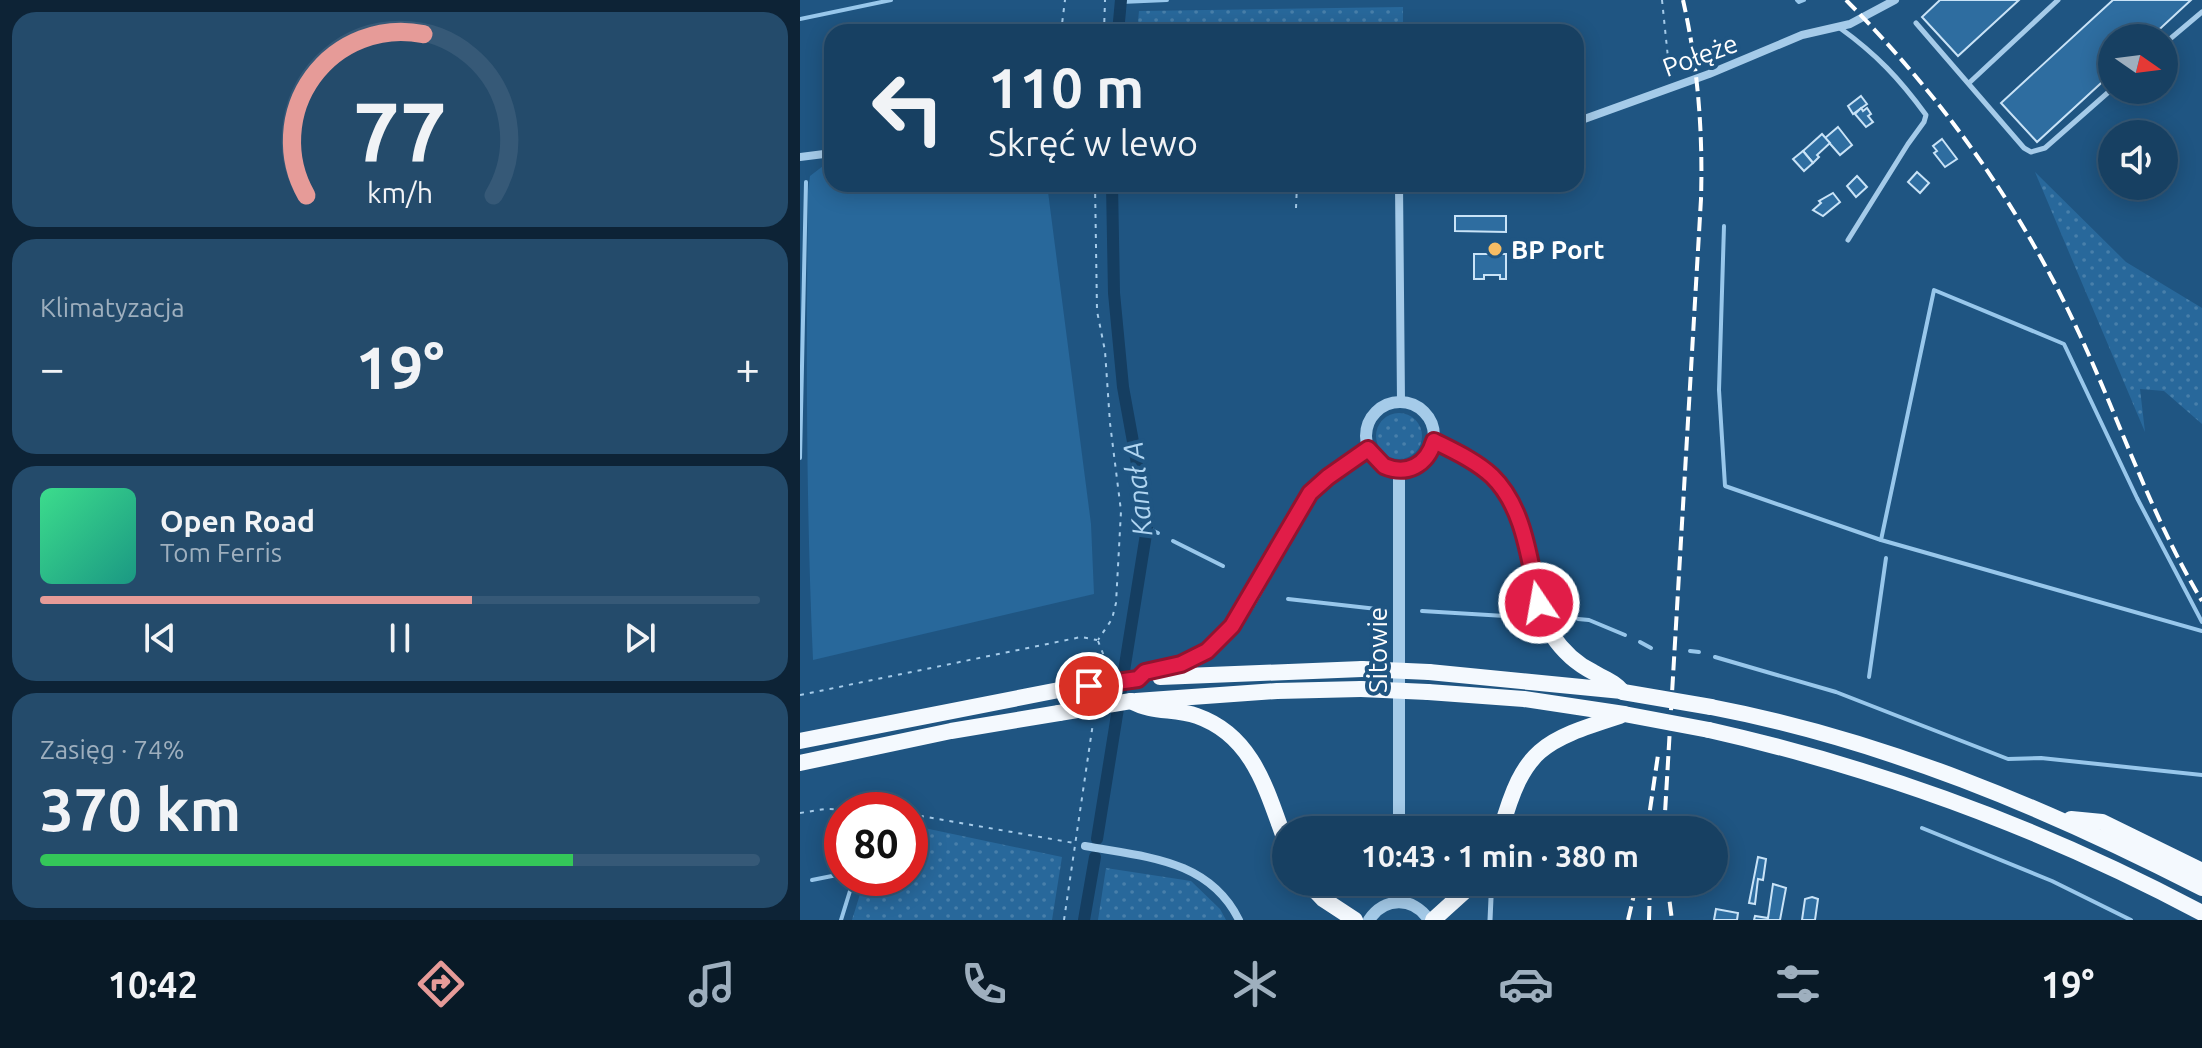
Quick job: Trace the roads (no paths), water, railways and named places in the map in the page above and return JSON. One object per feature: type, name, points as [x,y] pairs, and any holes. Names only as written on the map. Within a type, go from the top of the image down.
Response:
[{"type":"highway","points":[[1434,441],[1478,465],[1501,486],[1517,514],[1539,603],[1552,635],[1579,663],[1615,682],[1623,692]]},
{"type":"highway","points":[[1138,679],[1145,672],[1195,658],[1216,644],[1232,626],[1310,493],[1368,449]]},
{"type":"highway","points":[[800,741],[1064,689],[1138,679],[1362,669],[1429,672],[1623,692],[1711,707],[1831,735],[1917,762],[2058,818],[2202,888]]},
{"type":"highway","points":[[800,763],[951,731],[1131,701],[1247,692],[1361,689],[1524,699],[1709,730],[1803,752],[1918,788],[2034,832],[2202,913]]},
{"type":"highway","points":[[1131,701],[1145,709],[1196,716],[1241,743],[1253,759],[1276,816]]},
{"type":"highway","points":[[1506,816],[1519,775],[1540,751],[1564,735],[1624,714]]},
{"type":"highway","points":[[2058,818],[2102,822],[2202,871]]},
{"type":"highway","points":[[1320,896],[1355,920]]},
{"type":"highway","points":[[1431,920],[1459,896]]},
{"type":"street","name":"Połęże","points":[[1584,119],[1770,50],[1802,35],[1864,18],[1895,0]]},
{"type":"street","points":[[800,157],[824,154]]},
{"type":"street","points":[[1399,192],[1401,401]]},
{"type":"street","points":[[1401,401],[1424,410],[1433,424],[1434,441],[1422,462],[1399,470],[1384,466],[1368,449],[1365,434],[1369,419],[1386,404],[1401,401]]},
{"type":"street","name":"Sitowie","points":[[1399,470],[1399,816]]},
{"type":"street","points":[[1085,846],[1174,863],[1203,877],[1231,904],[1239,920]]},
{"type":"street","points":[[1399,896],[1399,902]]},
{"type":"street","points":[[1369,920],[1382,906],[1399,902],[1414,905],[1431,920]]},
{"type":"lane","points":[[1969,83],[2058,0]]},
{"type":"lane","points":[[2178,32],[2202,12]]},
{"type":"lane","points":[[1916,23],[2024,148],[2031,152],[2045,148],[2098,101]]},
{"type":"lane","points":[[1839,27],[1880,58],[1926,115],[1848,240]]},
{"type":"lane","points":[[1490,920],[1491,898]]},
{"type":"waterway","points":[[800,19],[891,0]]},
{"type":"waterway","name":"Kanał A","points":[[1119,24],[1121,0]]},
{"type":"waterway","points":[[1121,2],[1167,0]]},
{"type":"waterway","points":[[1797,0],[1804,0]]},
{"type":"waterway","points":[[800,458],[806,182]]},
{"type":"waterway","name":"Kanał A","points":[[1097,839],[1147,528],[1123,387],[1114,293],[1112,192]]},
{"type":"waterway","points":[[1724,226],[1719,390],[1725,486],[1881,540]]},
{"type":"waterway","points":[[2202,622],[2137,498],[2064,344],[1934,290],[1881,540],[2202,631]]},
{"type":"waterway","points":[[1147,528],[1158,533]]},
{"type":"waterway","points":[[1173,541],[1223,566]]},
{"type":"waterway","points":[[1869,677],[1886,558]]},
{"type":"waterway","points":[[1288,599],[1377,609]]},
{"type":"waterway","points":[[1422,611],[1505,616]]},
{"type":"waterway","points":[[1578,619],[1589,620],[1625,635]]},
{"type":"waterway","points":[[1640,642],[1651,648]]},
{"type":"waterway","points":[[1690,651],[1699,652]]},
{"type":"waterway","points":[[1715,657],[1836,692],[2008,759],[2041,758],[2202,775]]},
{"type":"waterway","points":[[1922,828],[2052,881],[2131,920]]},
{"type":"waterway","name":"Kanał A","points":[[1084,920],[1095,857]]},
{"type":"waterway","points":[[812,880],[824,878]]},
{"type":"waterway","points":[[841,920],[848,896]]},
{"type":"railway","points":[[1665,816],[1701,199],[1698,99],[1683,0]]},
{"type":"railway","points":[[1846,0],[1915,75],[1977,155],[2005,197],[2056,285],[2151,502],[2202,601]]},
{"type":"railway","points":[[1649,816],[1658,755]]},
{"type":"railway","points":[[1628,920],[1634,896]]},
{"type":"railway","points":[[1649,920],[1650,896]]},
{"type":"railway","points":[[1669,896],[1672,920]]},
{"type":"place","name":"BP Port","points":[[1495,249]]}]
